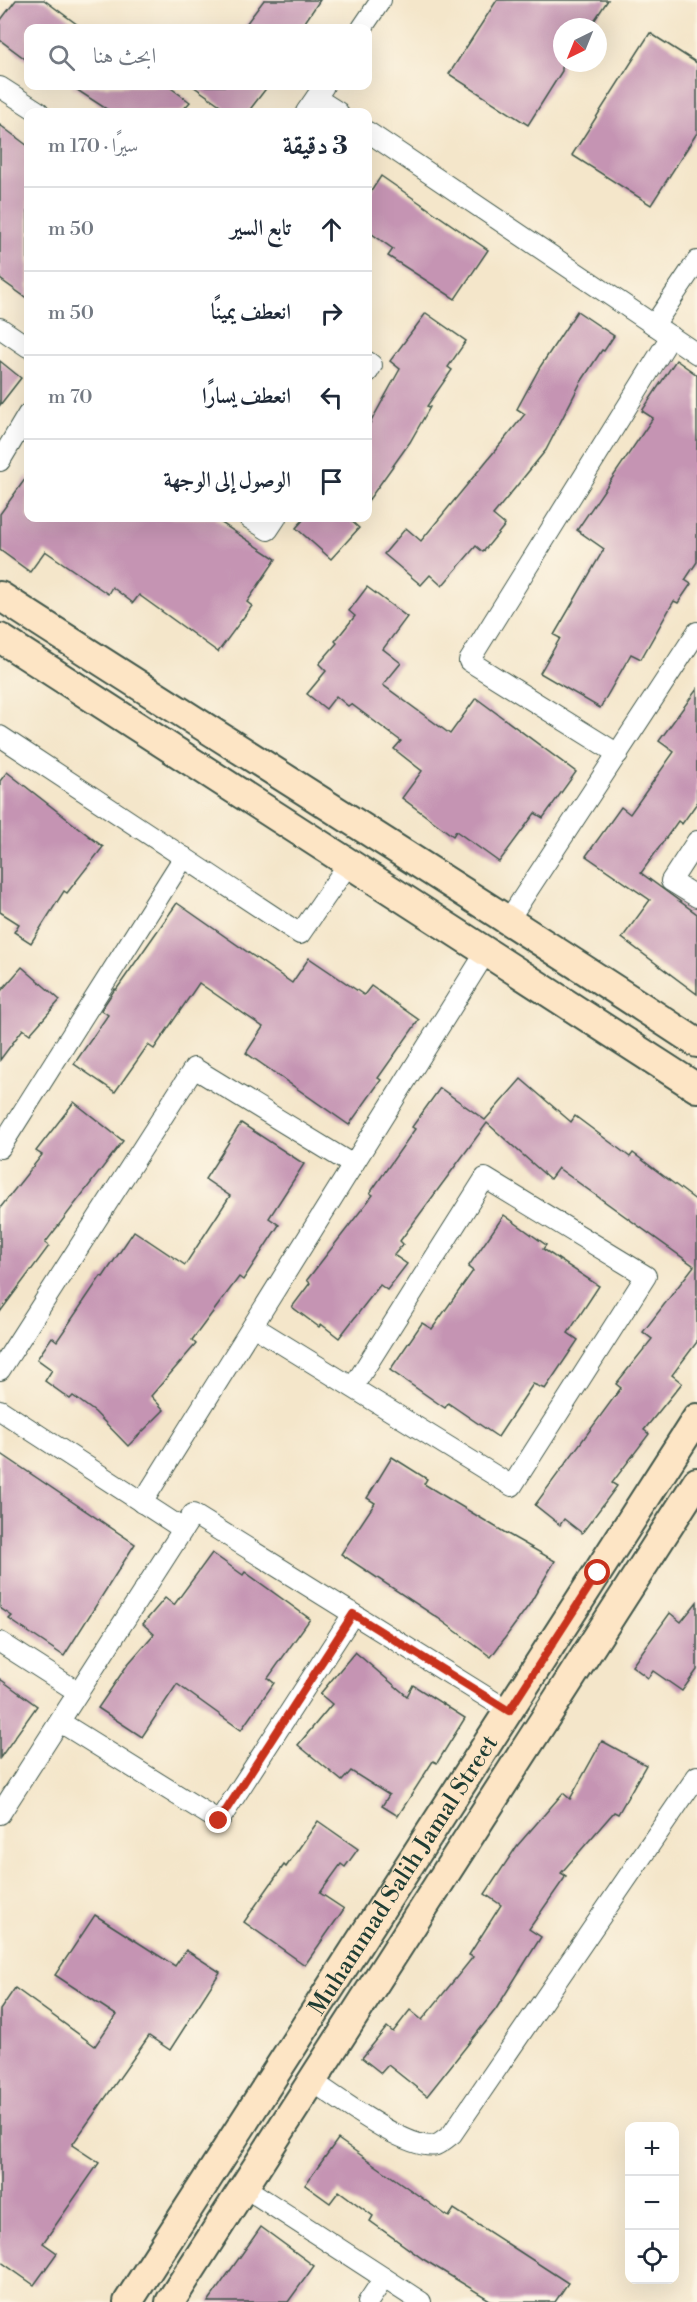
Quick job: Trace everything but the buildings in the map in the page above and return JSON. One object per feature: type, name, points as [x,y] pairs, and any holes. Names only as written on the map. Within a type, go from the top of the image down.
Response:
[{"type":"street","points":[[365,24],[381,0]]},
{"type":"street","points":[[0,87],[33,108]]},
{"type":"street","points":[[315,99],[331,108]]},
{"type":"street","points":[[372,135],[697,354]]},
{"type":"street","points":[[654,325],[697,261]]},
{"type":"street","points":[[0,328],[24,344]]},
{"type":"street","points":[[618,754],[469,661],[671,336]]},
{"type":"street","points":[[0,461],[24,421]]},
{"type":"street","points":[[255,522],[268,530],[273,522]]},
{"type":"street","points":[[0,596],[231,746],[508,919],[697,1042]]},
{"type":"street","points":[[508,919],[697,632]]},
{"type":"street","points":[[0,638],[697,1088]]},
{"type":"street","points":[[0,735],[300,934],[349,863]]},
{"type":"street","points":[[697,841],[671,881],[697,897]]},
{"type":"street","points":[[0,1148],[184,857]]},
{"type":"street","points":[[142,1503],[486,952]]},
{"type":"street","points":[[0,1370],[194,1068],[353,1165]]},
{"type":"street","points":[[253,1326],[512,1486],[646,1276],[485,1178],[353,1387]]},
{"type":"street","points":[[0,1410],[183,1529]]},
{"type":"street","name":"Muhammad Salih Jamal Street","points":[[128,2302],[697,1418]]},
{"type":"street","name":"Muhammad Salih Jamal Street","points":[[170,2302],[697,1482]]},
{"type":"street","points":[[0,1814],[193,1514],[509,1711]]},
{"type":"street","points":[[60,1722],[219,1821],[353,1614]]},
{"type":"street","points":[[0,1642],[78,1692]]},
{"type":"street","points":[[312,2081],[400,2138],[423,2145],[437,2145],[452,2134],[697,1776]]},
{"type":"street","points":[[244,2187],[421,2302]]},
{"type":"street","points":[[368,2302],[384,2278]]},
{"type":"route","points":[[219,1821],[353,1614],[509,1711],[598,1573]]}]
